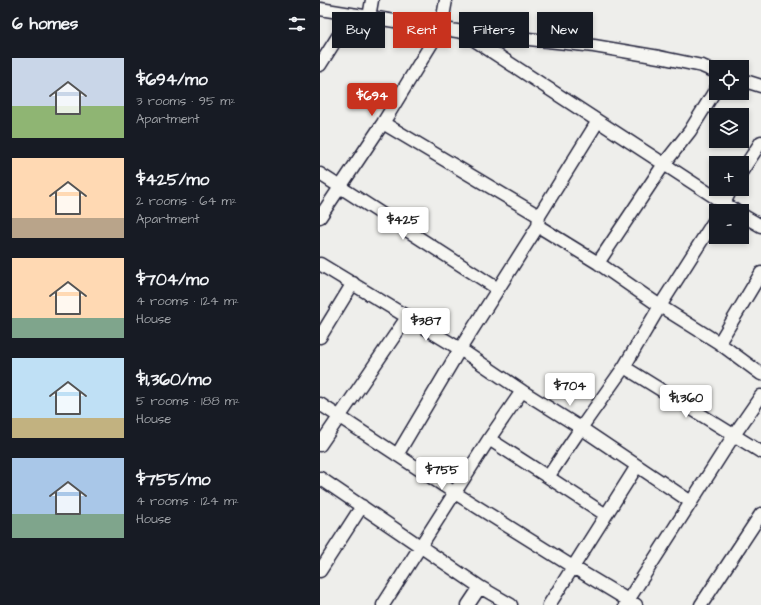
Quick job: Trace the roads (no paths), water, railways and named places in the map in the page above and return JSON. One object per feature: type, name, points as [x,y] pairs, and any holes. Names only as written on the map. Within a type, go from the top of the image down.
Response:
[{"type":"street","points":[[370,12],[372,0]]},
{"type":"street","points":[[444,12],[446,0]]},
{"type":"street","points":[[320,9],[339,12]]},
{"type":"street","points":[[529,39],[594,46],[659,57],[702,66],[709,69]]},
{"type":"street","points":[[320,65],[332,46]]},
{"type":"street","points":[[320,217],[383,123],[429,48]]},
{"type":"street","points":[[487,48],[664,164],[717,204]]},
{"type":"street","points":[[749,82],[761,86]]},
{"type":"street","points":[[598,263],[664,164],[690,132],[709,100]]},
{"type":"street","points":[[397,455],[598,121]]},
{"type":"street","points":[[383,123],[539,221],[660,306],[719,343],[761,374]]},
{"type":"street","points":[[749,162],[760,147]]},
{"type":"street","points":[[320,174],[498,289]]},
{"type":"street","points":[[749,219],[761,226]]},
{"type":"street","points":[[548,477],[624,366],[709,229]]},
{"type":"street","points":[[320,264],[408,316],[460,349],[691,502]]},
{"type":"street","points":[[719,343],[761,273]]},
{"type":"street","points":[[320,337],[353,283]]},
{"type":"street","points":[[320,445],[340,418],[408,316]]},
{"type":"street","points":[[624,366],[761,452]]},
{"type":"street","points":[[383,605],[489,439],[522,391]]},
{"type":"street","points":[[320,404],[455,493],[630,603],[691,502],[761,396]]},
{"type":"street","points":[[489,439],[606,515]]},
{"type":"street","points":[[549,605],[638,466]]},
{"type":"street","points":[[320,478],[480,587],[511,605]]},
{"type":"street","points":[[320,571],[324,556],[362,506]]},
{"type":"street","points":[[702,605],[761,514]]},
{"type":"street","points":[[468,605],[480,587]]}]
